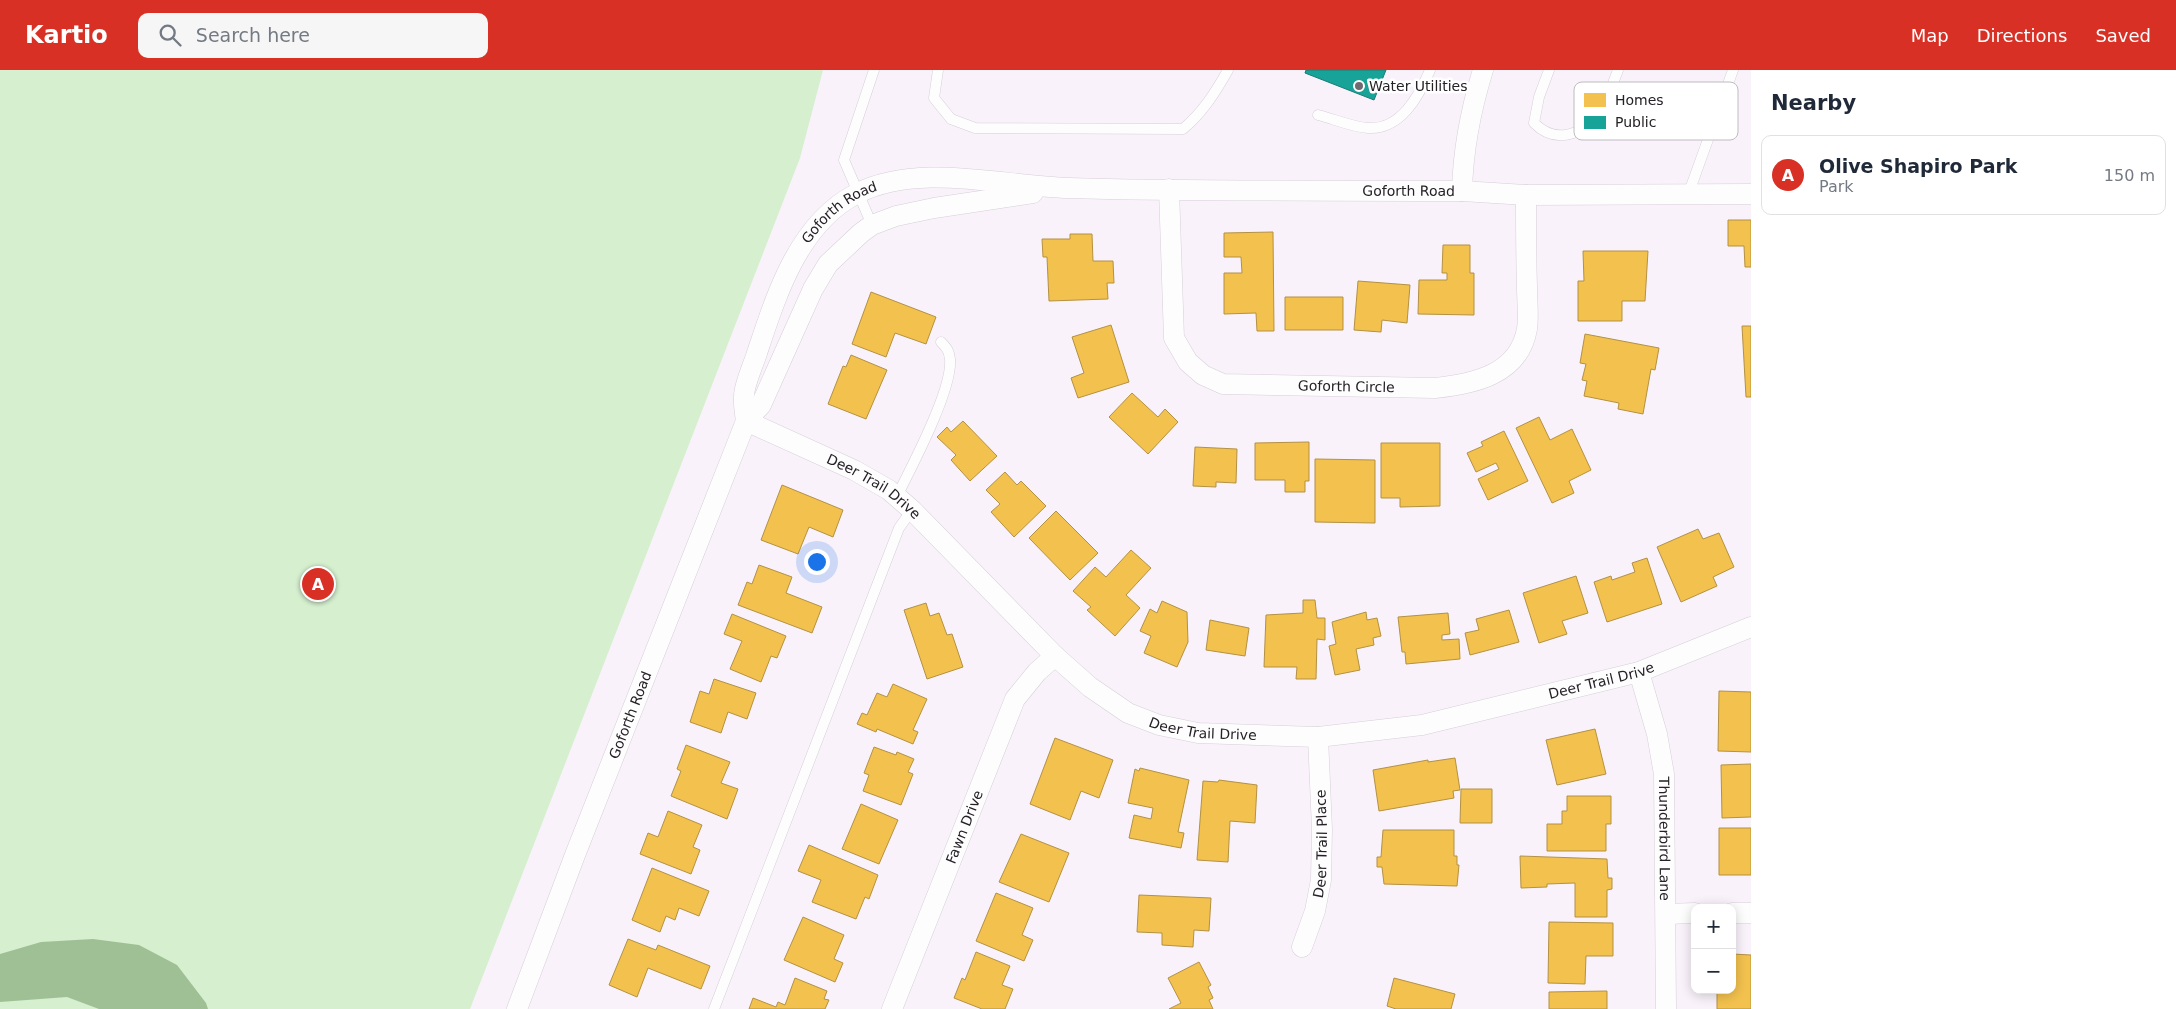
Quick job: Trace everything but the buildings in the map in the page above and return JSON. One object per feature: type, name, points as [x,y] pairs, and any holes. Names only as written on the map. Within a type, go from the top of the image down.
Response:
[{"type":"street","points":[[1462,191],[1463,164],[1474,100],[1483,70]]},
{"type":"street","name":"Goforth Road","points":[[746,421],[744,394],[769,316],[799,250],[833,211],[857,193],[892,182],[956,178],[1066,188],[1462,191],[1526,194],[1751,194]]},
{"type":"street","name":"Goforth Road","points":[[520,1008],[575,855],[746,421],[762,405],[813,289],[828,264],[872,225],[896,216],[934,208],[1066,188]]},
{"type":"street","name":"Goforth Circle","points":[[1169,189],[1174,338],[1188,362],[1203,375],[1223,384],[1425,388],[1466,385],[1487,378],[1501,370],[1519,353],[1527,329],[1526,194]]},
{"type":"street","name":"Deer Trail Drive","points":[[746,421],[854,470],[889,490],[912,510],[1055,656],[1090,687],[1128,713],[1159,725],[1198,733],[1318,737],[1422,725],[1639,672],[1751,626]]},
{"type":"street","name":"Fawn Drive","points":[[892,1009],[1015,699],[1037,672],[1055,656]]},
{"type":"street","name":"Thunderbird Lane","points":[[1639,672],[1657,734],[1664,774],[1666,1009]]},
{"type":"street","name":"Deer Trail Place","points":[[1302,948],[1315,911],[1321,880],[1322,829],[1318,737]]},
{"type":"street","points":[[1736,913],[1751,913]]},
{"type":"street","points":[[1666,914],[1691,914]]},
{"type":"lane","points":[[872,225],[844,160],[874,70]]},
{"type":"lane","points":[[938,70],[934,98],[951,119],[975,128],[1183,129],[1213,98],[1228,70]]},
{"type":"lane","points":[[1318,115],[1369,128],[1394,122],[1419,95],[1430,70]]},
{"type":"lane","points":[[1549,70],[1534,123],[1542,132],[1559,136],[1574,133]]},
{"type":"lane","points":[[1613,82],[1618,70]]},
{"type":"lane","points":[[1729,82],[1733,70]]},
{"type":"lane","points":[[1688,195],[1708,140]]},
{"type":"lane","points":[[897,496],[914,463],[945,387],[950,361],[948,348],[941,342]]},
{"type":"lane","points":[[714,1009],[899,528],[912,510]]},
{"type":"shaded area","points":[[0,70],[823,70],[800,158],[470,1009],[0,1009]]},
{"type":"shaded area","points":[[93,939],[139,945],[177,965],[206,1003],[208,1009],[99,1009],[67,997],[0,1002],[0,954],[41,942]]},
{"type":"place","name":"Water Utilities","points":[[1359,86]]},
{"type":"place","name":"Olive Shapiro Park","points":[[318,584]]}]
